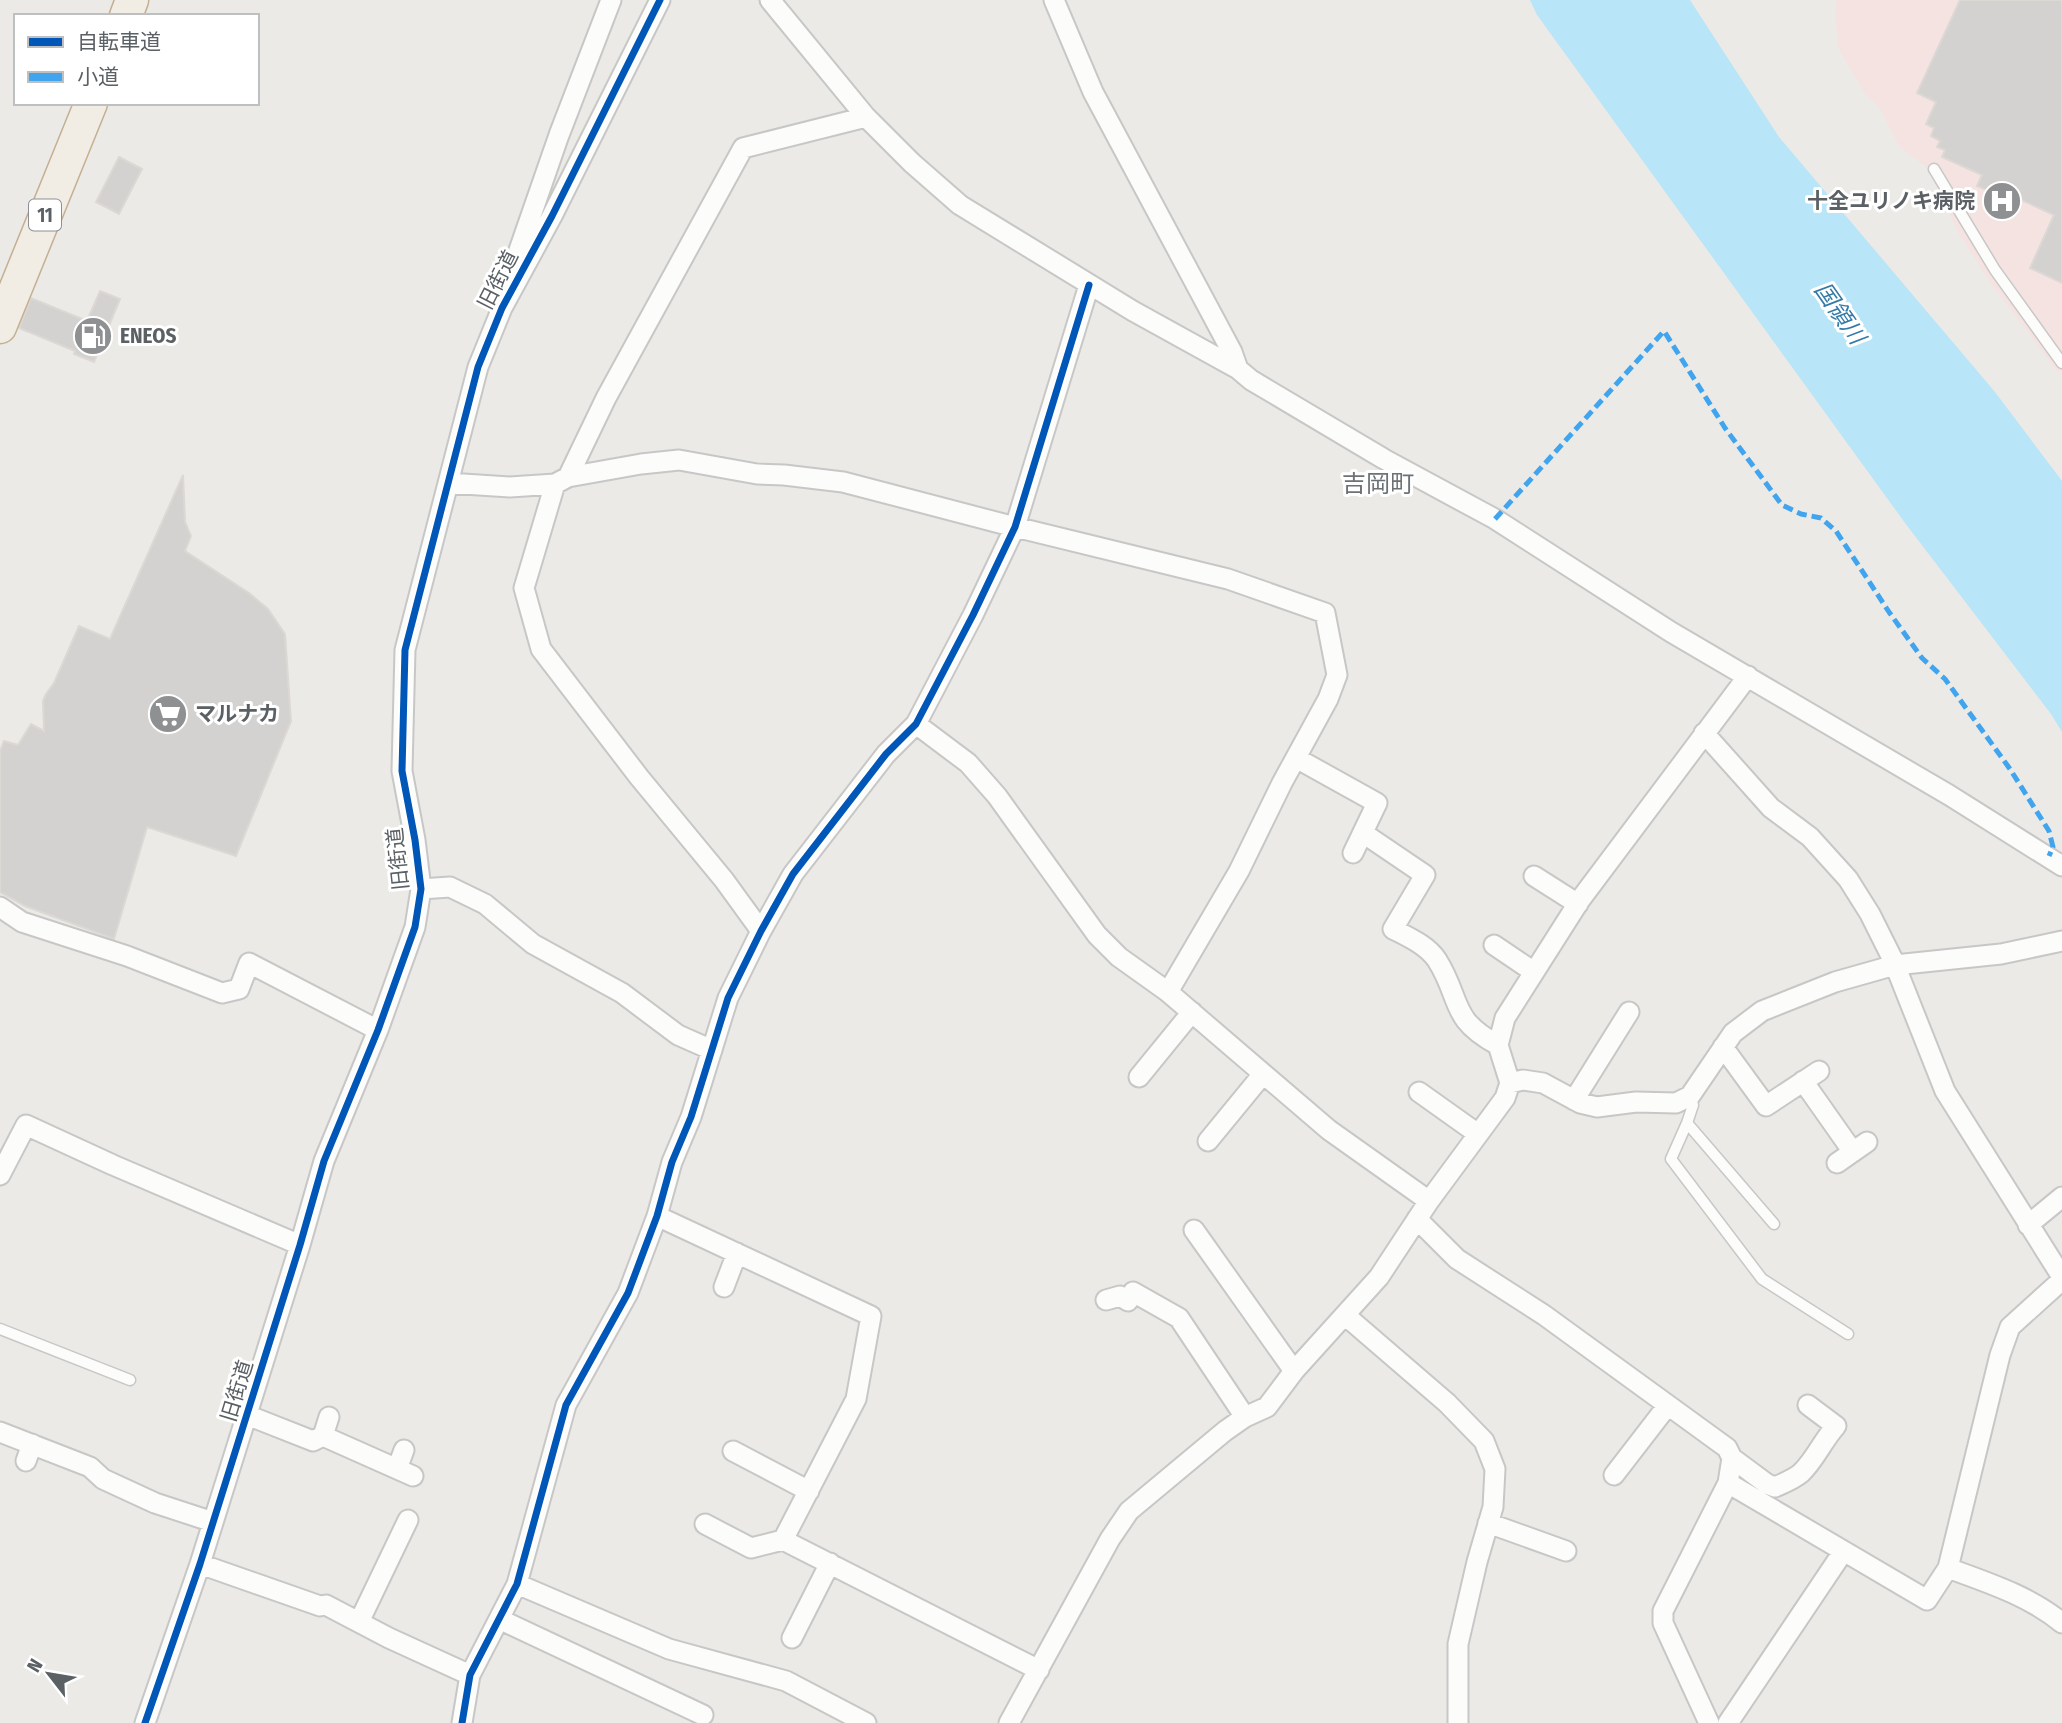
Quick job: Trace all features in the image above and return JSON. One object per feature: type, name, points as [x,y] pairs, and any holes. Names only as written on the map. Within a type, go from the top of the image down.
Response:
[{"type":"highway","name":"11","points":[[0,327],[89,105]]},
{"type":"street","points":[[524,265],[518,253],[559,135],[611,0]]},
{"type":"street","name":"旧街道","points":[[145,1723],[200,1564],[324,1161],[378,1030],[415,927],[421,889],[402,771],[405,650],[478,367],[502,308],[552,216],[660,0]]},
{"type":"street","points":[[771,0],[866,117],[912,163],[960,205],[1089,285],[1238,369],[1251,380],[1384,459],[1495,519],[1671,632],[1949,795],[2062,866]]},
{"type":"street","points":[[1054,0],[1093,92],[1232,352],[1238,369]]},
{"type":"street","points":[[761,931],[541,649],[524,587],[561,480],[743,148],[866,117]]},
{"type":"street","points":[[462,1723],[470,1675],[517,1584],[566,1405],[628,1293],[657,1216],[671,1162],[691,1117],[728,998],[793,874],[886,754],[916,724],[973,615],[1015,527],[1089,285]]},
{"type":"street","points":[[448,483],[510,487],[640,464],[679,460],[757,474],[784,474],[843,482],[1228,579],[1325,613],[1337,675],[1328,699],[1240,871],[1168,992]]},
{"type":"street","points":[[1009,1723],[1110,1539],[1129,1511],[1224,1431],[1267,1407],[1294,1371],[1379,1277],[1429,1201],[1505,1098],[1510,1083],[1499,1045],[1505,1018],[1578,904],[1748,676]]},
{"type":"street","points":[[916,724],[968,763],[997,796],[1097,936],[1119,957],[1168,992],[1329,1130],[1429,1201]]},
{"type":"street","points":[[1704,733],[1772,808],[1810,837],[1848,879],[1870,914],[1895,965],[1945,1091],[2062,1279],[2010,1326],[2000,1354],[1948,1568],[1927,1600],[1728,1483]]},
{"type":"street","points":[[1296,758],[1377,803],[1353,853]]},
{"type":"street","points":[[1363,833],[1425,875],[1393,929],[1423,946],[1436,959],[1461,1016],[1478,1034],[1499,1045]]},
{"type":"street","points":[[1534,876],[1578,904]]},
{"type":"street","points":[[421,889],[450,887],[485,904],[533,944],[622,993],[678,1035],[712,1050]]},
{"type":"street","points":[[0,907],[22,922],[128,956],[222,993],[239,989],[249,964],[378,1030]]},
{"type":"street","points":[[1510,1083],[1522,1080],[1542,1083],[1574,1100],[1597,1107],[1636,1102],[1676,1103],[1690,1096],[1733,1033],[1762,1011],[1835,982],[1895,965],[2001,954],[2062,941]]},
{"type":"street","points":[[1494,946],[1534,972]]},
{"type":"street","points":[[1139,1077],[1192,1012]]},
{"type":"street","points":[[1574,1100],[1629,1012]]},
{"type":"street","points":[[1723,1047],[1766,1106],[1811,1076],[1852,1152]]},
{"type":"street","points":[[1208,1142],[1263,1074]]},
{"type":"street","points":[[1419,1092],[1478,1134]]},
{"type":"street","points":[[2,1168],[26,1125],[300,1245]]},
{"type":"street","points":[[2028,1225],[2062,1197]]},
{"type":"street","points":[[657,1216],[871,1316],[856,1399],[783,1540]]},
{"type":"street","points":[[1417,1219],[1457,1259],[1544,1315],[1727,1448],[1732,1458],[1767,1484],[1775,1487],[1803,1471],[1804,1454],[1836,1426],[1808,1405]]},
{"type":"street","points":[[1194,1230],[1294,1371]]},
{"type":"street","points":[[724,1287],[737,1253]]},
{"type":"street","points":[[1106,1300],[1120,1296],[1128,1301],[1133,1292],[1179,1318],[1245,1417]]},
{"type":"street","points":[[1346,1315],[1447,1403],[1484,1441],[1495,1469],[1489,1518],[1458,1644],[1458,1723]]},
{"type":"street","points":[[1614,1475],[1668,1405]]},
{"type":"street","points":[[247,1415],[313,1441],[326,1426],[405,1472],[404,1450]]},
{"type":"street","points":[[0,1432],[29,1453],[115,1474],[155,1503],[213,1522]]},
{"type":"street","points":[[733,1451],[808,1491]]},
{"type":"street","points":[[1709,1723],[1663,1623],[1663,1611],[1728,1483],[1732,1458]]},
{"type":"street","points":[[1489,1518],[1568,1545]]},
{"type":"street","points":[[359,1622],[408,1520]]},
{"type":"street","points":[[705,1524],[751,1548],[783,1540],[1039,1670]]},
{"type":"street","points":[[1728,1723],[1843,1552]]},
{"type":"street","points":[[792,1638],[830,1563]]},
{"type":"street","points":[[200,1564],[320,1606],[326,1605],[389,1638],[470,1675]]},
{"type":"street","points":[[1948,1568],[2001,1588],[2051,1613],[2062,1623]]},
{"type":"street","points":[[517,1584],[669,1649],[786,1681],[866,1723]]},
{"type":"street","points":[[499,1619],[703,1715]]},
{"type":"lane","points":[[1934,169],[1995,270],[2062,363]]},
{"type":"lane","points":[[1690,1096],[1693,1105],[1671,1159],[1762,1279],[1848,1334]]},
{"type":"lane","points":[[1687,1123],[1774,1224]]},
{"type":"lane","points":[[0,1329],[130,1380]]},
{"type":"shaded area","name":"十全ユリノキ病院","points":[[1836,0],[2062,0],[2062,369],[2059,374],[1989,281],[1959,234],[1927,168],[1899,146],[1879,107],[1865,94],[1838,48]]},
{"type":"water","name":"国領川","points":[[1530,0],[1690,0],[1779,137],[1995,392],[2062,481],[2062,732],[1905,523],[1537,15]]},
{"type":"building","points":[[1960,0],[2062,0],[2062,283],[2030,268],[2054,215],[2015,197],[2013,202],[1977,186],[1982,175],[1942,157],[1945,150],[1937,147],[1940,141],[1931,136],[1934,128],[1926,124],[1936,102],[1917,93]]},
{"type":"building","points":[[119,157],[142,169],[119,214],[96,202]]},
{"type":"building","points":[[100,291],[120,299],[94,362],[74,354],[75,351],[19,328],[31,298],[87,321]]},
{"type":"building","name":"マルナカ","points":[[183,475],[185,522],[191,536],[185,551],[249,593],[268,609],[285,634],[291,721],[236,856],[147,827],[114,939],[25,906],[0,892],[0,751],[4,741],[18,745],[31,724],[44,731],[43,701],[54,683],[79,626],[110,639]]},
{"type":"marked path","points":[[1495,519],[1664,331],[1725,428],[1782,505],[1801,514],[1821,518],[1836,531],[1922,658],[1945,679],[2010,769],[2049,831],[2053,847],[2049,856]]},
{"type":"cycle path","points":[[145,1723],[200,1564],[324,1161],[378,1030],[415,927],[421,889],[402,771],[405,650],[478,367],[502,308],[552,216],[660,0]]},
{"type":"cycle path","points":[[462,1723],[470,1675],[517,1584],[566,1405],[628,1293],[657,1216],[672,1162],[691,1117],[728,998],[793,874],[886,754],[916,724],[973,615],[1015,527],[1089,285]]},
{"type":"place","name":"十全ユリノキ病院","points":[[2002,201]]},
{"type":"place","name":"ENEOS","points":[[93,336]]},
{"type":"place","name":"マルナカ","points":[[168,714]]},
{"type":"district","name":"吉岡町","points":[[1378,484]]}]
